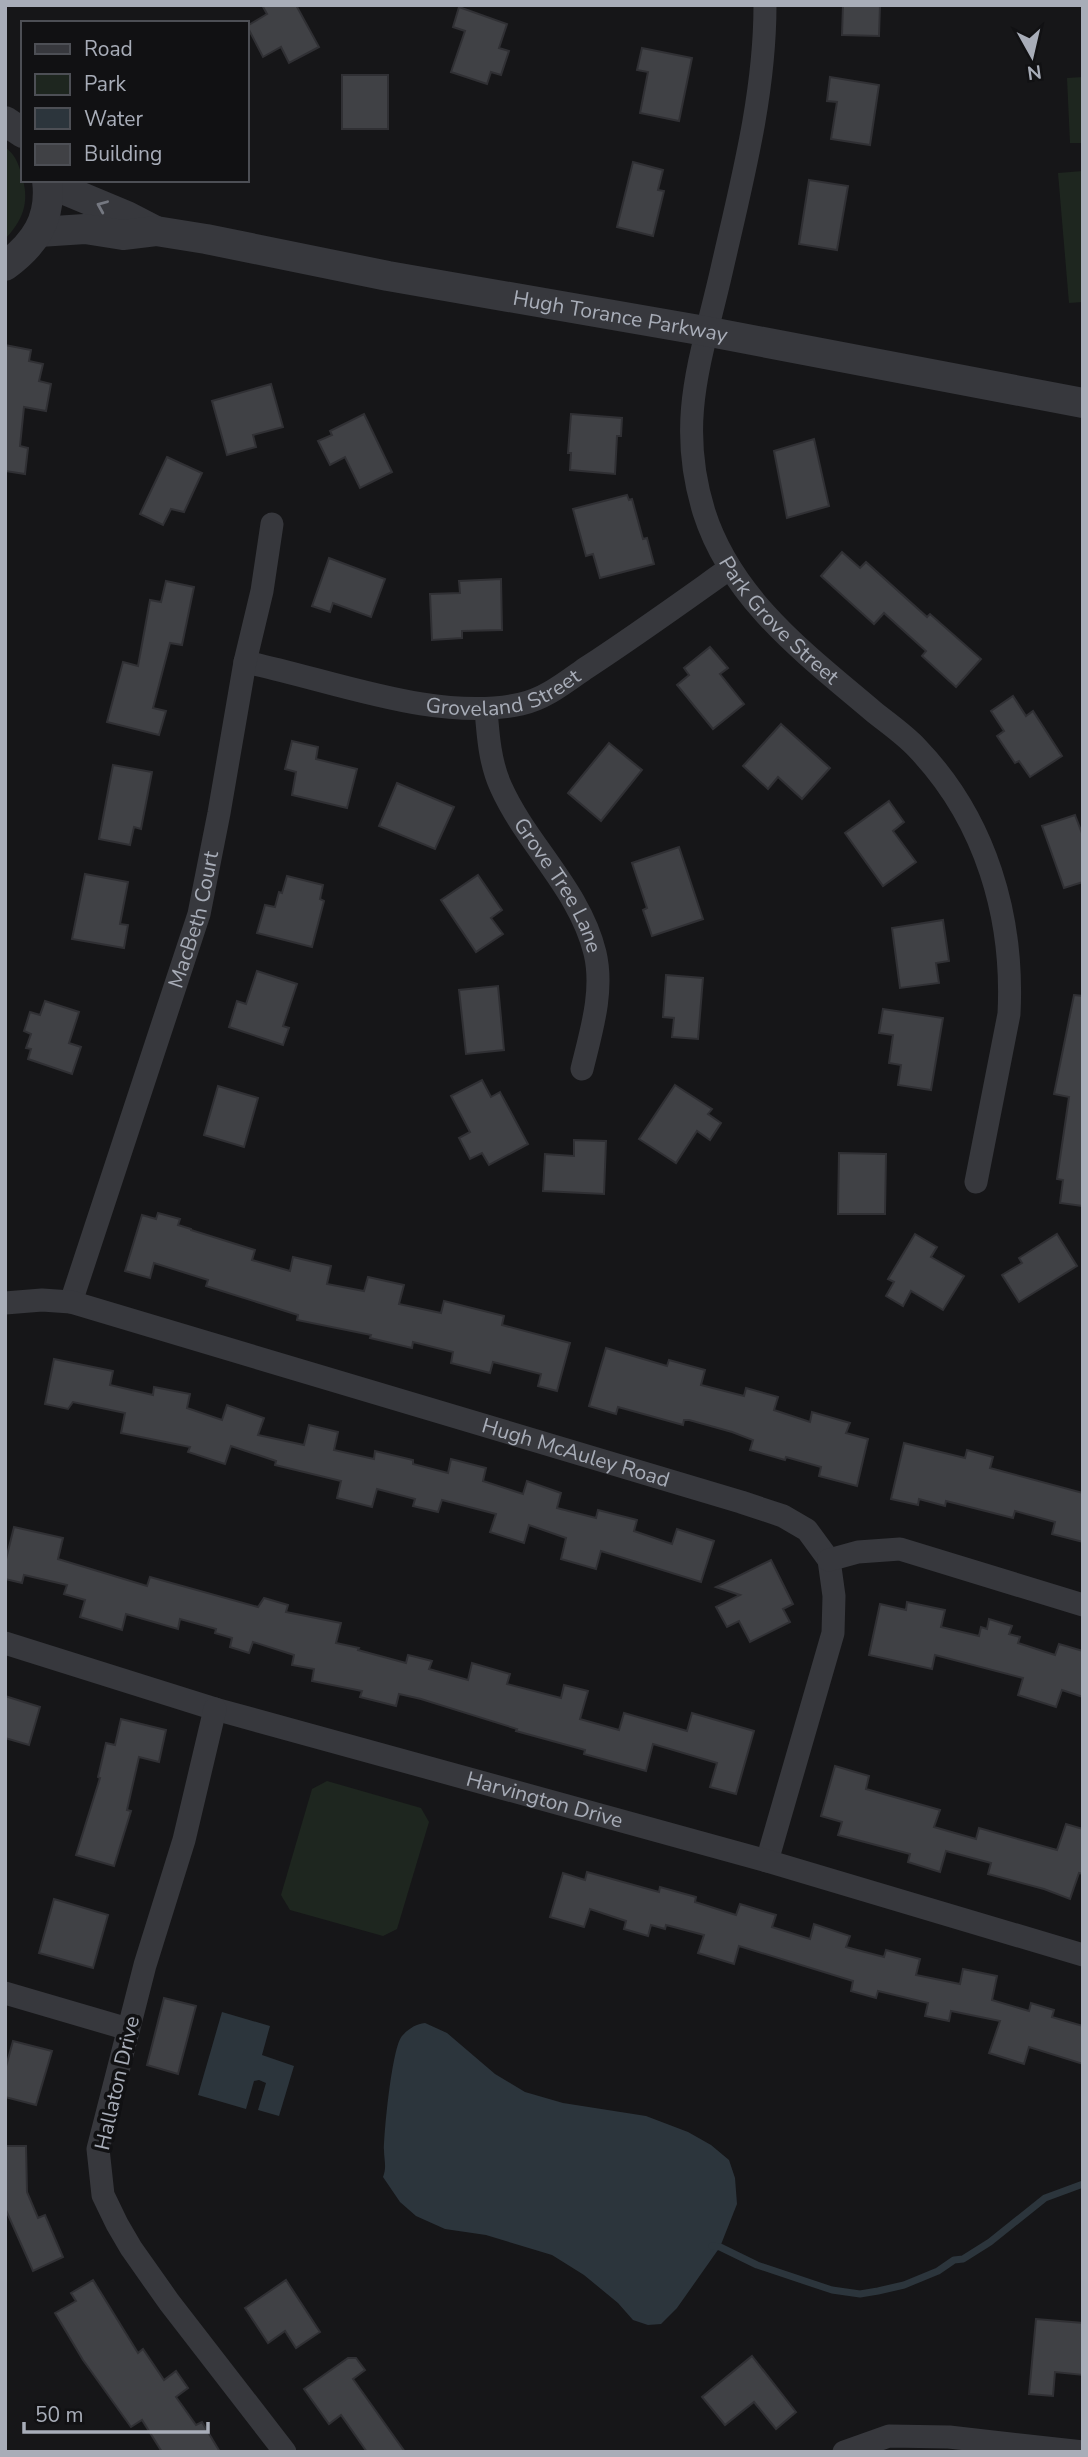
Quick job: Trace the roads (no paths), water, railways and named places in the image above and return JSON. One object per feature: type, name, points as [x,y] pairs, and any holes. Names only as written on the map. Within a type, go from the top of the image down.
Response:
[{"type":"street","name":"Park Grove Street","points":[[765,5],[765,47],[751,145],[694,385],[691,430],[694,466],[704,511],[715,542],[730,568],[774,625],[917,748],[950,788],[966,814],[990,865],[999,892],[1005,926],[1010,989],[1009,1014],[976,1182]]},
{"type":"street","points":[[5,121],[21,132]]},
{"type":"street","name":"Hugh Torance Parkway","points":[[5,266],[23,253],[39,232],[47,208],[47,182],[156,231]]},
{"type":"street","name":"Hugh Torance Parkway","points":[[39,232],[85,229],[123,235],[156,231],[206,239],[1083,403]]},
{"type":"street","name":"MacBeth Court","points":[[71,1302],[199,914],[245,662],[262,591],[272,524]]},
{"type":"street","name":"Groveland Street","points":[[245,662],[407,701],[470,710],[522,704],[550,692],[730,568]]},
{"type":"street","name":"Grove Tree Lane","points":[[486,709],[488,743],[500,786],[519,820],[586,922],[595,955],[597,1000],[582,1069]]},
{"type":"street","name":"Hugh McAuley Road","points":[[5,1303],[42,1300],[71,1302],[783,1516],[807,1530],[829,1560],[834,1595],[833,1633],[767,1861]]},
{"type":"street","points":[[829,1560],[859,1552],[900,1549],[1083,1605]]},
{"type":"street","name":"Harvington Drive","points":[[5,1643],[215,1709],[767,1861],[1083,1955]]},
{"type":"street","name":"Hallaton Drive","points":[[215,1709],[184,1840],[145,1965],[98,2149],[103,2195],[117,2224],[139,2259],[285,2452]]},
{"type":"street","points":[[5,1993],[128,2029]]},
{"type":"street","points":[[844,2452],[889,2436],[962,2438],[1083,2452]]},
{"type":"water","points":[[222,2012],[270,2026],[262,2055],[294,2066],[279,2116],[258,2110],[266,2083],[259,2080],[254,2081],[246,2109],[198,2095]]},
{"type":"water","points":[[425,2023],[447,2033],[495,2074],[525,2092],[563,2103],[646,2116],[688,2132],[711,2145],[729,2160],[735,2178],[737,2204],[720,2247],[677,2308],[661,2324],[648,2325],[633,2320],[618,2303],[584,2275],[552,2255],[486,2235],[445,2229],[416,2216],[400,2202],[383,2177],[389,2090],[398,2043],[412,2027]]},
{"type":"waterway","points":[[712,2246],[720,2247],[757,2265],[832,2290],[860,2294],[878,2291],[904,2285],[938,2271],[954,2260],[963,2259],[990,2242],[1045,2198],[1083,2184]]}]
